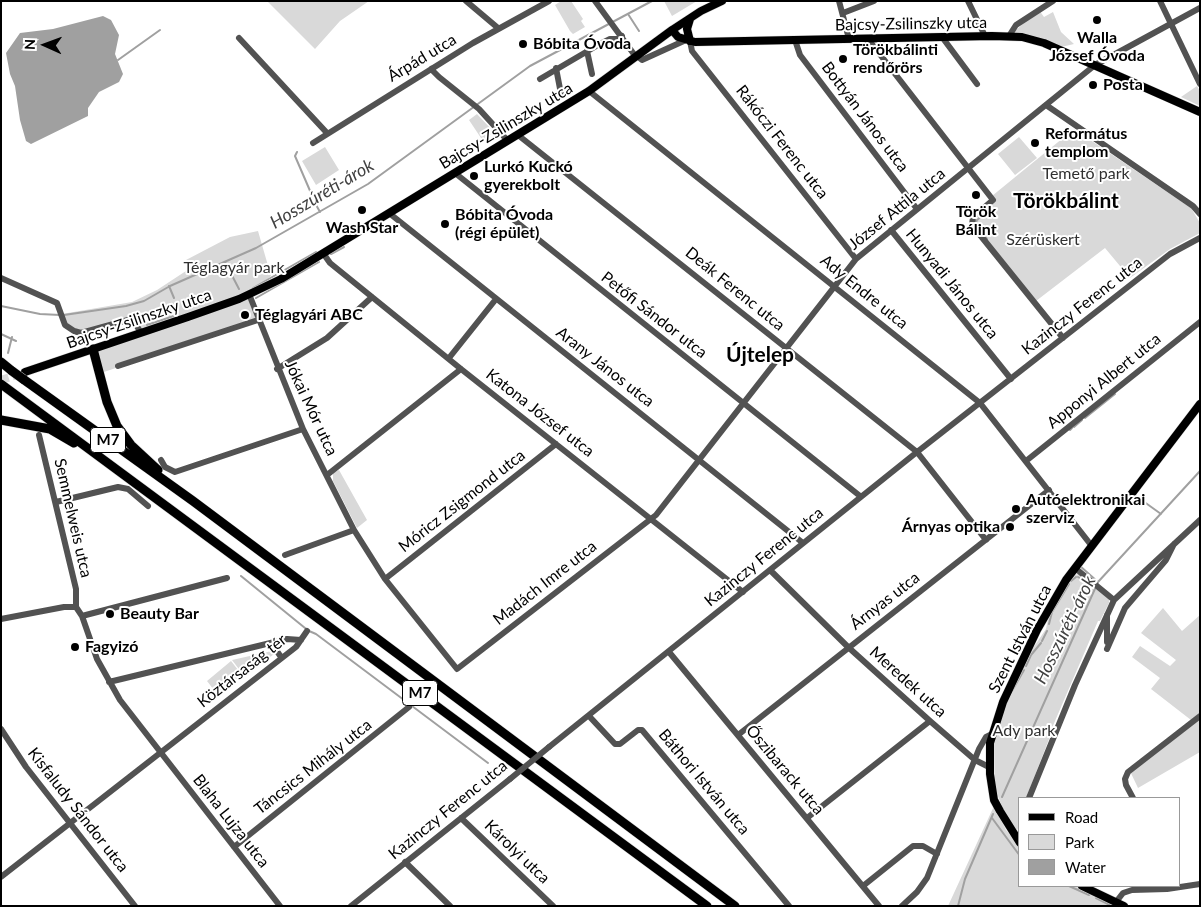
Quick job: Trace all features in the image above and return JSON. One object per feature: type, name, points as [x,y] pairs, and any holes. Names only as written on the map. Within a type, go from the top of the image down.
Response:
[{"type":"highway","points":[[93,349],[107,402],[117,426],[142,456],[184,489],[193,501]]},
{"type":"highway","name":"M7","points":[[1,362],[12,371],[24,376],[193,501],[735,906]]},
{"type":"highway","name":"M7","points":[[2,385],[136,482],[707,906]]},
{"type":"highway","points":[[1,420],[50,429],[112,470],[136,482]]},
{"type":"highway","points":[[704,883],[742,906]]},
{"type":"main road","name":"Bajcsy-Zsilinszky utca","points":[[24,376],[93,349],[249,294],[281,279],[589,91],[672,30],[722,1]]},
{"type":"main road","points":[[672,30],[678,37],[688,41],[690,19]]},
{"type":"main road","name":"Bajcsy-Zsilinszky utca","points":[[688,41],[1022,37],[1044,43],[1200,112]]},
{"type":"main road","name":"Szent István utca","points":[[992,734],[1003,702],[1050,606],[1091,545],[1200,404]]},
{"type":"main road","points":[[992,734],[989,767],[994,800],[1005,823],[1018,840]]},
{"type":"main road","points":[[1084,887],[1120,904]]},
{"type":"street","points":[[466,1],[498,28]]},
{"type":"street","name":"Árpád utca","points":[[313,143],[431,68],[498,28],[549,1]]},
{"type":"street","points":[[594,1],[636,57],[642,60],[688,41]]},
{"type":"street","points":[[839,1],[849,39]]},
{"type":"street","points":[[843,13],[874,1]]},
{"type":"street","points":[[968,1],[985,36]]},
{"type":"street","points":[[1009,36],[1016,25],[1053,1]]},
{"type":"street","points":[[1160,1],[1200,84]]},
{"type":"street","name":"József Attila utca","points":[[652,518],[701,461],[856,259],[1095,65],[1200,8]]},
{"type":"street","points":[[540,79],[587,50],[610,39],[618,39],[622,36]]},
{"type":"street","points":[[942,37],[977,84]]},
{"type":"street","points":[[239,38],[327,133]]},
{"type":"street","points":[[868,39],[993,200],[973,217],[972,225],[1063,338]]},
{"type":"street","name":"Bottyán János utca","points":[[795,40],[800,55],[917,208]]},
{"type":"street","name":"Rákóczi Ferenc utca","points":[[688,41],[692,51],[856,259]]},
{"type":"street","points":[[587,50],[592,74]]},
{"type":"street","points":[[431,68],[439,77],[479,109],[508,141]]},
{"type":"street","points":[[556,68],[561,94]]},
{"type":"street","name":"Ady Endre utca","points":[[589,91],[980,403],[1091,545]]},
{"type":"street","points":[[1046,105],[1193,206],[1200,214]]},
{"type":"street","name":"Deák Ferenc utca","points":[[518,135],[917,452],[986,540]]},
{"type":"street","name":"Petőfi Sándor utca","points":[[455,173],[860,496]]},
{"type":"street","name":"Arany János utca","points":[[389,213],[803,543]]},
{"type":"street","name":"Hunyadi János utca","points":[[891,230],[1011,379]]},
{"type":"street","name":"Kazinczy Ferenc utca","points":[[351,906],[860,496],[1170,254],[1200,238]]},
{"type":"street","name":"Katona József utca","points":[[323,253],[330,263],[461,369],[652,518],[743,592]]},
{"type":"street","points":[[1,278],[57,303],[60,307],[63,321],[69,329],[81,333],[128,320],[135,323],[140,333]]},
{"type":"street","name":"Jókai Mór utca","points":[[249,294],[277,369],[303,429],[354,530],[386,579],[457,669]]},
{"type":"street","points":[[277,369],[326,338],[372,297]]},
{"type":"street","points":[[449,358],[496,299]]},
{"type":"street","points":[[118,366],[258,320]]},
{"type":"street","name":"Apponyi Albert utca","points":[[1026,461],[1200,322]]},
{"type":"street","points":[[327,475],[461,369]]},
{"type":"street","points":[[161,460],[165,467],[175,472],[303,429]]},
{"type":"street","name":"Semmelweis utca","points":[[38,435],[76,589],[76,607]]},
{"type":"street","name":"Móricz Zsigmond utca","points":[[386,579],[556,444]]},
{"type":"street","points":[[56,502],[118,488],[128,489],[148,506]]},
{"type":"street","name":"Árnyas utca","points":[[738,734],[1049,490]]},
{"type":"street","name":"Madách Imre utca","points":[[457,669],[652,518]]},
{"type":"street","points":[[1029,797],[1114,600],[1200,520]]},
{"type":"street","points":[[285,556],[354,530]]},
{"type":"street","points":[[1107,614],[1108,646],[1125,608],[1166,560],[1175,542]]},
{"type":"street","points":[[1075,568],[1114,600]]},
{"type":"street","name":"Meredek utca","points":[[770,570],[848,647],[930,721],[975,760],[989,767]]},
{"type":"street","points":[[82,616],[227,578]]},
{"type":"street","points":[[1,619],[64,607],[76,607],[82,616],[94,651],[109,682],[161,754]]},
{"type":"street","points":[[301,640],[307,631]]},
{"type":"street","name":"Köztársaság tér","points":[[109,682],[287,639],[301,640]]},
{"type":"street","name":"Köztársaság tér","points":[[1,877],[161,754],[296,647],[301,640]]},
{"type":"street","points":[[272,644],[282,657]]},
{"type":"street","name":"Őszibarack utca","points":[[668,652],[879,906]]},
{"type":"street","name":"Táncsics Mihály utca","points":[[234,847],[409,707]]},
{"type":"street","name":"Báthori István utca","points":[[589,716],[616,744],[620,744],[638,730],[642,730],[789,906]]},
{"type":"street","points":[[1132,797],[1125,779],[1128,772],[1200,716]]},
{"type":"street","points":[[807,818],[930,721]]},
{"type":"street","name":"Kisfaludy Sándor utca","points":[[1,729],[26,767],[135,906]]},
{"type":"street","name":"Szent István utca","points":[[902,906],[923,886],[975,760],[986,737],[992,734]]},
{"type":"street","name":"Blaha Lujza utca","points":[[161,754],[280,906]]},
{"type":"street","name":"Károlyi utca","points":[[461,818],[553,906]]},
{"type":"street","points":[[863,886],[913,846],[923,846],[937,854]]},
{"type":"street","points":[[405,862],[450,906]]},
{"type":"street","points":[[1181,886],[1200,884]]},
{"type":"street","points":[[1120,904],[1127,892],[1166,887]]},
{"type":"green space","points":[[267,1],[369,1],[340,21],[315,49]]},
{"type":"green space","points":[[561,1],[571,1],[583,19],[581,21],[585,27],[573,34],[570,31],[555,5]]},
{"type":"green space","points":[[664,1],[697,1],[672,16]]},
{"type":"green space","points":[[1039,10],[1044,17],[1053,12],[1061,32],[1074,44],[1057,48],[1009,36]]},
{"type":"green space","points":[[1197,86],[1200,91],[1200,106],[1181,97]]},
{"type":"green space","points":[[477,114],[494,132],[483,141],[469,120]]},
{"type":"green space","points":[[1074,129],[1191,208],[1200,223],[1200,233],[1170,249],[1130,278],[1105,248],[1036,301],[974,225],[976,217],[992,196]]},
{"type":"green space","points":[[1019,137],[1037,158],[1015,175],[998,154]]},
{"type":"green space","points":[[325,147],[339,170],[316,185],[302,161]]},
{"type":"green space","name":"Téglagyár park","points":[[258,231],[271,276],[249,294],[258,320],[101,373],[93,349],[140,333],[132,321],[81,333],[69,329],[62,314],[132,302],[157,290],[189,269],[186,260],[230,237]]},
{"type":"green space","points":[[339,470],[367,520],[357,528],[333,481],[333,473]]},
{"type":"green space","name":"Ady park","points":[[1078,574],[1109,598],[1109,603],[1100,621],[1098,621],[1052,728],[1026,797],[1018,797],[1018,828],[1016,833],[1005,815],[995,788],[994,742],[1005,702],[1031,651],[1046,629],[1049,615],[1072,576]]},
{"type":"green space","points":[[1163,608],[1182,631],[1200,615],[1200,712],[1191,720],[1151,689],[1160,678],[1132,657],[1140,646],[1170,666],[1176,660],[1141,633]]},
{"type":"green space","points":[[272,651],[274,654],[245,677],[232,660]]},
{"type":"green space","points":[[231,661],[242,675],[217,694],[207,681]]},
{"type":"green space","points":[[1200,718],[1200,752],[1138,788],[1129,769],[1191,720]]},
{"type":"green space","points":[[994,806],[1006,830],[1018,845],[1018,887],[1077,887],[1117,906],[948,906]]},
{"type":"water","points":[[103,16],[111,20],[119,35],[115,54],[123,74],[119,82],[99,92],[88,108],[88,116],[31,144],[26,141],[20,120],[15,86],[10,74],[6,53],[20,33],[53,29]]},
{"type":"waterway","name":"Hosszúréti-árok","points":[[64,315],[126,306],[144,301],[170,286],[256,248],[368,184],[530,66],[652,1]]},
{"type":"waterway","points":[[628,14],[639,31]]},
{"type":"waterway","points":[[118,60],[160,30]]},
{"type":"waterway","points":[[297,152],[295,156],[314,200]]},
{"type":"waterway","points":[[315,203],[320,212]]},
{"type":"waterway","points":[[987,239],[976,221],[990,208]]},
{"type":"waterway","points":[[331,254],[344,247]]},
{"type":"waterway","points":[[253,288],[316,252]]},
{"type":"waterway","points":[[225,262],[239,289]]},
{"type":"waterway","points":[[256,298],[319,262]]},
{"type":"waterway","points":[[169,286],[174,298]]},
{"type":"waterway","points":[[147,325],[174,316],[177,310],[176,303]]},
{"type":"waterway","name":"Hosszúréti-árok","points":[[1,306],[40,314],[60,315]]},
{"type":"waterway","points":[[1,334],[16,341]]},
{"type":"waterway","points":[[8,353],[12,337]]},
{"type":"waterway","points":[[1085,418],[1115,394]]},
{"type":"waterway","points":[[1074,427],[1082,420]]},
{"type":"waterway","name":"Hosszúréti-árok","points":[[1002,797],[1098,582],[1200,471]]},
{"type":"waterway","points":[[1136,496],[1161,514]]},
{"type":"waterway","points":[[1080,566],[1098,582]]},
{"type":"waterway","points":[[241,576],[305,628]]},
{"type":"waterway","points":[[1071,581],[1076,577]]},
{"type":"waterway","points":[[1078,577],[1085,581]]},
{"type":"waterway","points":[[1049,624],[1052,612],[1069,584]]},
{"type":"waterway","points":[[309,631],[316,634],[488,763]]},
{"type":"waterway","points":[[1042,641],[1047,631]]},
{"type":"waterway","points":[[1026,666],[1031,655],[1041,643]]},
{"type":"waterway","points":[[1012,691],[1024,670]]},
{"type":"waterway","name":"Hosszúréti-árok","points":[[958,906],[965,879],[993,814]]},
{"type":"waterway","points":[[992,818],[1018,853]]},
{"type":"waterway","points":[[1071,887],[1089,895]]},
{"type":"waterway","points":[[1096,898],[1112,906]]},
{"type":"tunnel","points":[[1,380],[20,374]]},
{"type":"place","name":"Walla József Óvoda","points":[[1097,20]]},
{"type":"place","name":"Bóbita Óvoda","points":[[523,44]]},
{"type":"place","name":"Törökbálinti rendőrörs","points":[[843,59]]},
{"type":"place","name":"Posta","points":[[1093,85]]},
{"type":"place","name":"Református templom","points":[[1035,143]]},
{"type":"place","name":"Lurkó Kuckó gyerekbolt","points":[[474,176]]},
{"type":"place","name":"Török Bálint","points":[[976,195]]},
{"type":"place","name":"Wash Star","points":[[362,210]]},
{"type":"place","name":"Bóbita Óvoda (régi épület)","points":[[445,224]]},
{"type":"place","name":"Téglagyári ABC","points":[[245,315]]},
{"type":"place","name":"Autóelektronikai szerviz","points":[[1016,509]]},
{"type":"place","name":"Árnyas optika","points":[[1010,527]]},
{"type":"place","name":"Beauty Bar","points":[[110,614]]},
{"type":"place","name":"Fagyizó","points":[[75,647]]},
{"type":"district","name":"Törökbálint","points":[[1066,201]]},
{"type":"district","name":"Újtelep","points":[[760,355]]},
{"type":"park label","name":"Temető park","points":[[1086,174]]},
{"type":"park label","name":"Szérüskert","points":[[1043,240]]}]
